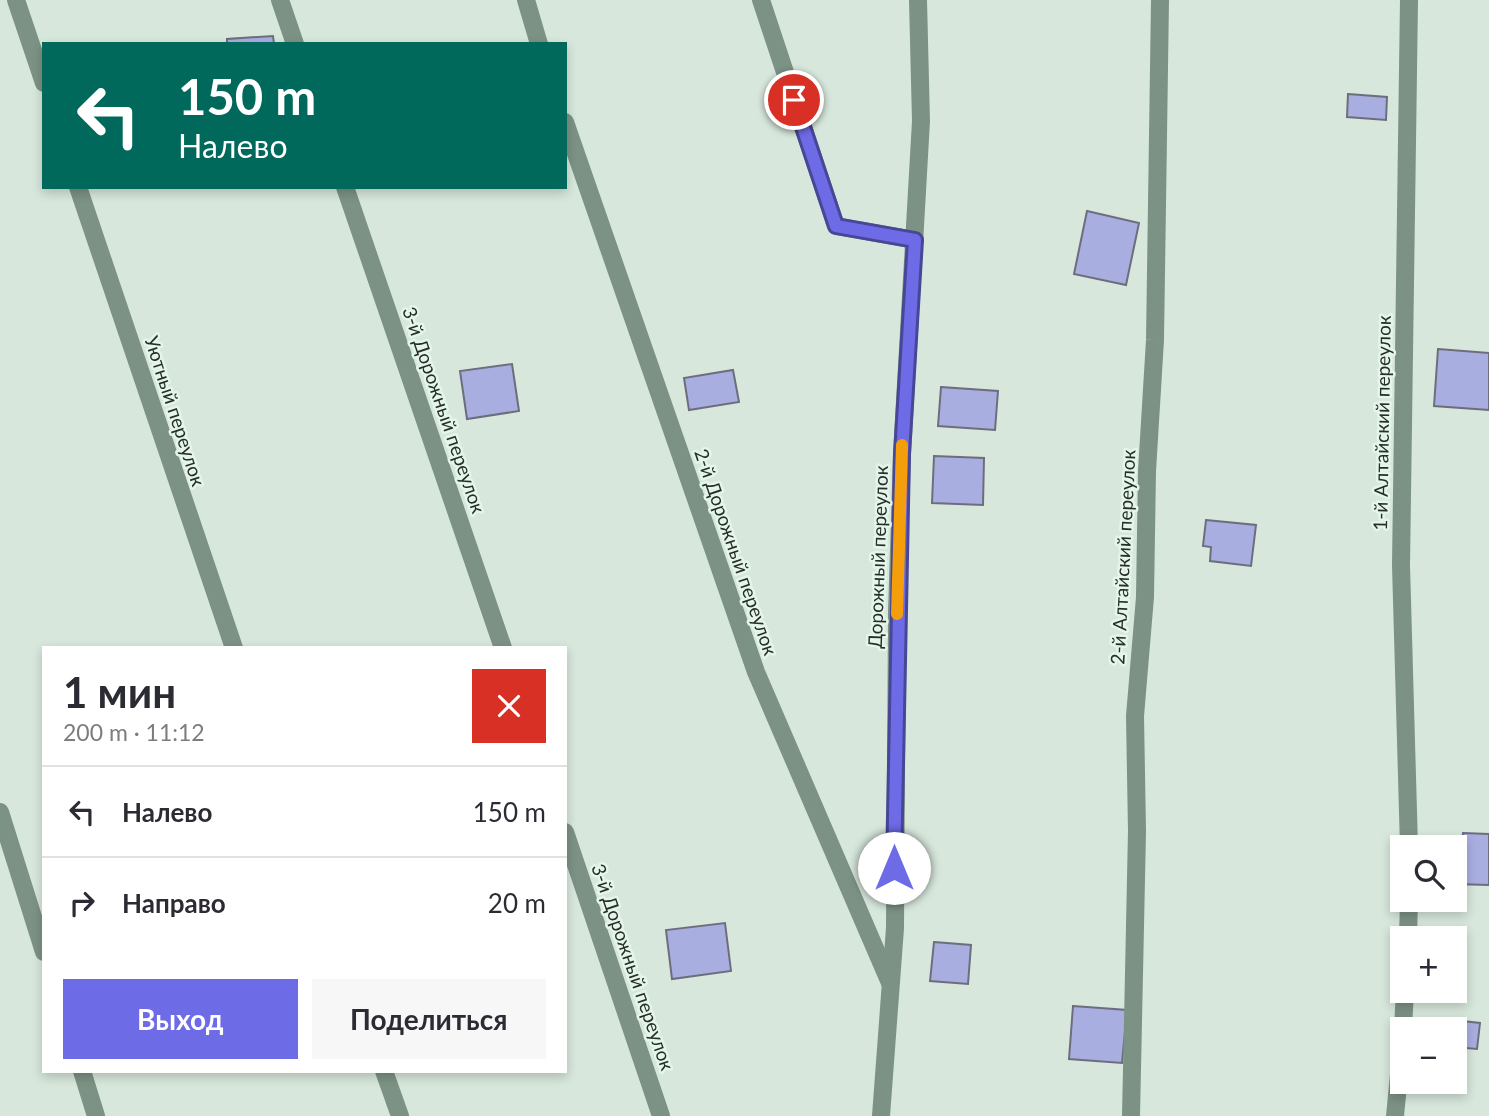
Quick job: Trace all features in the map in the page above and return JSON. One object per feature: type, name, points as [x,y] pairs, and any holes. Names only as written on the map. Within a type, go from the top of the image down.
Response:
[{"type":"street","points":[[16,0],[42,77]]},
{"type":"street","points":[[279,0],[294,42]]},
{"type":"street","points":[[526,0],[538,42]]},
{"type":"street","points":[[761,0],[836,226],[915,240]]},
{"type":"street","name":"Дорожный переулок","points":[[881,1116],[895,928],[897,600],[902,454],[921,121],[918,0]]},
{"type":"street","name":"2-й Алтайский переулок","points":[[1131,1116],[1138,831],[1135,716],[1145,597],[1147,471],[1156,341],[1160,0]]},
{"type":"street","name":"1-й Алтайский переулок","points":[[1409,0],[1401,565],[1409,835]]},
{"type":"street","name":"2-й Дорожный переулок","points":[[567,128],[756,672],[891,986]]},
{"type":"street","name":"Уютный переулок","points":[[79,189],[233,646]]},
{"type":"street","name":"3-й Дорожный переулок","points":[[346,189],[502,646]]},
{"type":"street","points":[[0,812],[42,946]]},
{"type":"street","name":"3-й Дорожный переулок","points":[[567,838],[661,1116]]},
{"type":"street","points":[[83,1073],[96,1116]]},
{"type":"street","points":[[385,1073],[400,1116]]},
{"type":"street","points":[[1395,1116],[1397,1094]]},
{"type":"building","points":[[273,36],[274,42],[227,42],[227,39]]},
{"type":"building","points":[[1348,94],[1387,97],[1386,120],[1347,117]]},
{"type":"building","points":[[1087,211],[1139,223],[1126,285],[1074,274]]},
{"type":"building","points":[[1438,349],[1489,353],[1489,410],[1434,406]]},
{"type":"building","points":[[512,364],[519,411],[467,419],[460,371]]},
{"type":"building","points":[[733,370],[739,402],[689,410],[684,378]]},
{"type":"building","points":[[941,387],[998,391],[995,430],[938,426]]},
{"type":"building","points":[[934,456],[984,458],[983,505],[932,503]]},
{"type":"building","points":[[1206,520],[1256,525],[1251,566],[1210,561],[1211,547],[1203,546]]},
{"type":"building","points":[[1489,834],[1489,885],[1467,884],[1467,835],[1463,835]]},
{"type":"building","points":[[725,923],[731,971],[672,979],[666,930]]},
{"type":"building","points":[[934,942],[971,945],[968,984],[930,981]]},
{"type":"building","points":[[1073,1006],[1127,1010],[1122,1063],[1069,1059]]},
{"type":"building","points":[[1467,1022],[1480,1023],[1477,1049],[1467,1048]]},
{"type":"slow traffic","points":[[897,614],[902,445]]},
{"type":"route","points":[[794,100],[836,226],[915,240],[902,454],[894,868]]}]
